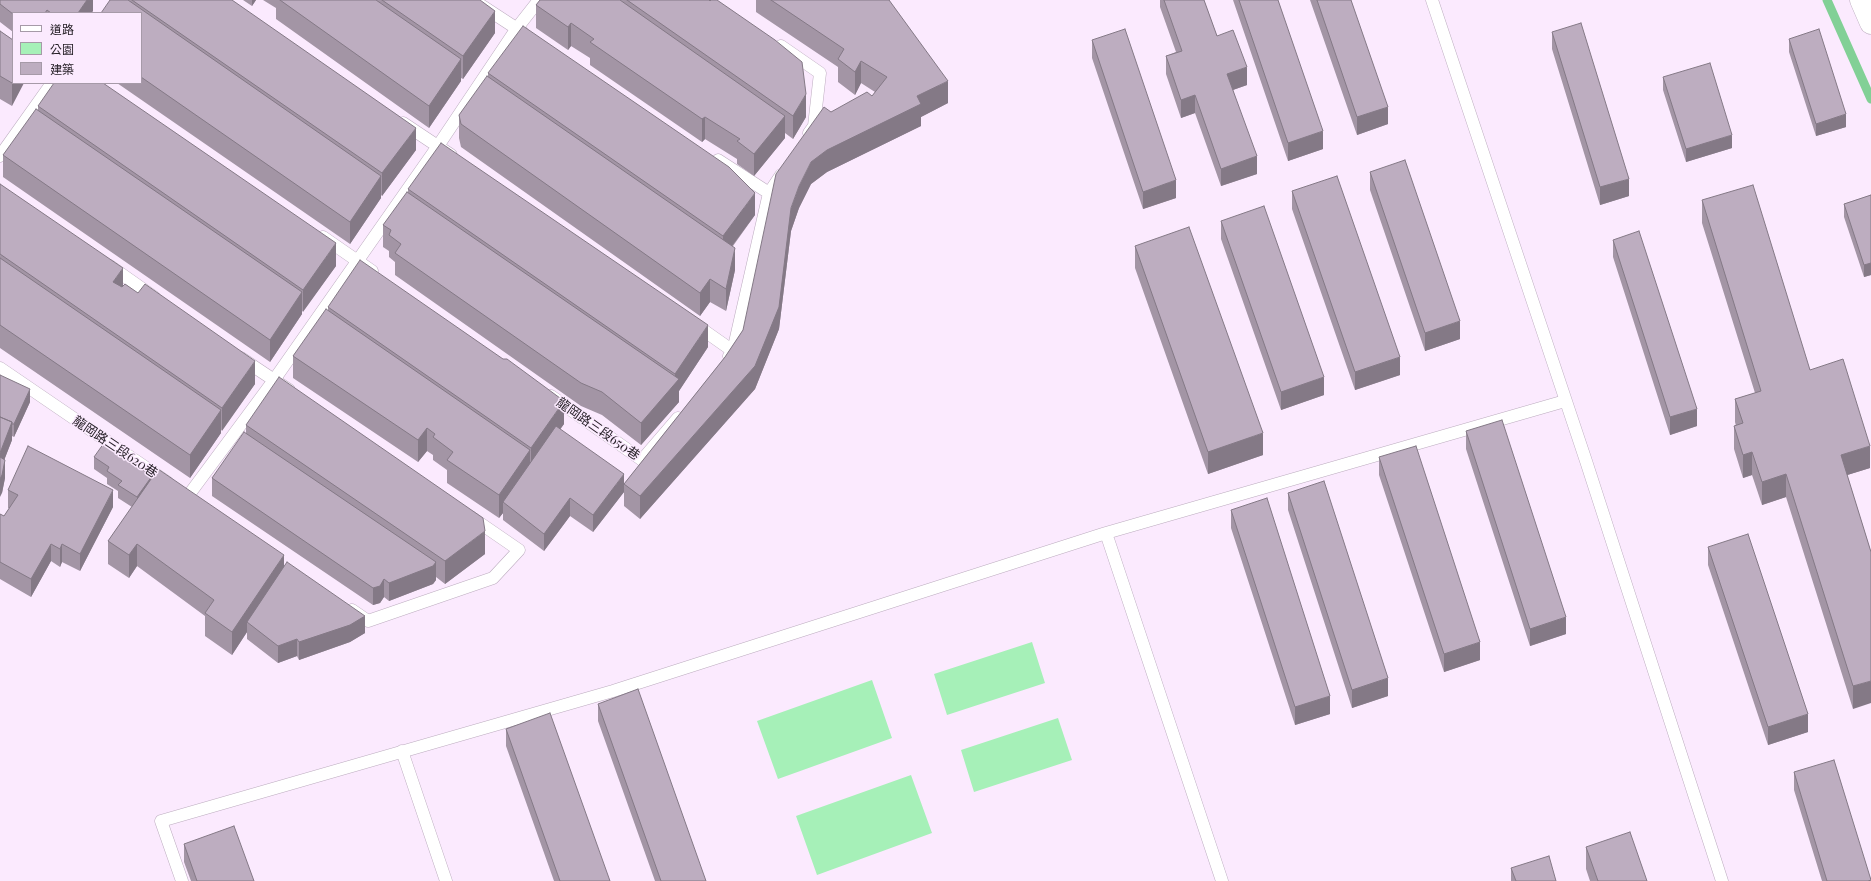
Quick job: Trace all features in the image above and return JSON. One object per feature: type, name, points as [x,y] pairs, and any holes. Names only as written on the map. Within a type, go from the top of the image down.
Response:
[{"type":"street","points":[[1861,0],[1871,23]]},
{"type":"lane","points":[[473,0],[530,37]]},
{"type":"lane","points":[[188,496],[274,380],[358,261],[438,146],[517,28],[538,0]]},
{"type":"lane","points":[[1432,0],[1722,881]]},
{"type":"lane","points":[[770,39],[820,73],[814,126],[802,144]]},
{"type":"lane","points":[[0,156],[51,84]]},
{"type":"lane","points":[[391,115],[464,164]]},
{"type":"lane","points":[[710,154],[769,194]]},
{"type":"lane","points":[[722,363],[732,351],[769,194],[790,163]]},
{"type":"lane","points":[[312,230],[383,279]]},
{"type":"lane","points":[[98,258],[163,303]]},
{"type":"lane","points":[[687,319],[732,351]]},
{"type":"lane","points":[[228,349],[300,398]]},
{"type":"lane","name":"龍岡路三段620巷","points":[[0,368],[200,505]]},
{"type":"lane","name":"龍岡路三段650巷","points":[[539,388],[643,461],[688,406]]},
{"type":"lane","points":[[182,881],[161,821],[613,691],[1106,533],[1565,401]]},
{"type":"lane","points":[[342,603],[368,621],[493,578],[519,550],[461,510]]},
{"type":"lane","points":[[1106,533],[1222,881]]},
{"type":"lane","points":[[402,751],[446,881]]},
{"type":"green space","points":[[1032,642],[1045,683],[947,715],[934,674]]},
{"type":"green space","points":[[872,680],[892,738],[778,779],[757,721]]},
{"type":"green space","points":[[1058,718],[1072,760],[974,792],[961,750]]},
{"type":"green space","points":[[911,775],[932,833],[817,875],[796,816]]},
{"type":"building","points":[[0,0],[87,0],[79,12],[50,12],[47,10],[46,12],[12,12],[12,13],[0,4]]},
{"type":"building","points":[[110,0],[128,0],[381,176],[350,222],[142,78],[142,12],[102,12]]},
{"type":"building","points":[[132,0],[232,0],[416,128],[382,173]]},
{"type":"building","points":[[280,0],[376,0],[461,59],[429,106]]},
{"type":"building","points":[[382,0],[480,0],[495,11],[463,56]]},
{"type":"building","points":[[540,0],[620,0],[785,116],[754,154],[737,141],[740,139],[705,117],[702,119],[590,42],[594,39],[571,23],[568,27],[536,5]]},
{"type":"building","points":[[627,0],[717,0],[775,40],[802,62],[806,94],[793,116]]},
{"type":"building","points":[[771,0],[889,0],[948,81],[917,96],[921,104],[827,150],[811,162],[799,186],[791,208],[779,307],[755,366],[640,496],[624,484],[725,357],[743,330],[776,174],[824,107],[831,112],[867,92],[872,96],[887,77],[861,61],[855,72],[838,59],[844,49]]},
{"type":"building","points":[[1164,0],[1204,0],[1217,36],[1233,30],[1247,67],[1227,74],[1257,156],[1221,169],[1195,95],[1181,100],[1166,56],[1182,51]]},
{"type":"building","points":[[1239,0],[1278,0],[1323,131],[1288,143]]},
{"type":"building","points":[[1317,0],[1351,0],[1388,107],[1357,117]]},
{"type":"building","points":[[1581,23],[1629,179],[1600,187],[1552,32]]},
{"type":"building","points":[[523,26],[729,167],[755,193],[723,236],[488,73]]},
{"type":"building","points":[[1125,29],[1176,180],[1143,192],[1092,40]]},
{"type":"building","points":[[1819,29],[1846,114],[1816,124],[1789,39]]},
{"type":"building","points":[[0,31],[12,39],[12,83],[0,76]]},
{"type":"building","points":[[1710,63],[1732,135],[1686,149],[1663,77]]},
{"type":"building","points":[[487,76],[735,248],[726,289],[710,279],[700,293],[461,124],[459,115]]},
{"type":"building","points":[[53,84],[104,84],[336,243],[303,290],[38,106]]},
{"type":"building","points":[[36,109],[302,292],[270,340],[3,155]]},
{"type":"building","points":[[441,143],[708,325],[675,374],[408,189]]},
{"type":"building","points":[[1405,160],[1460,321],[1425,333],[1370,172]]},
{"type":"building","points":[[1337,176],[1400,357],[1355,372],[1292,191]]},
{"type":"building","points":[[0,184],[123,268],[113,282],[122,287],[125,284],[138,293],[145,284],[255,361],[222,408],[0,254]]},
{"type":"building","points":[[1753,185],[1810,370],[1843,359],[1870,446],[1841,455],[1871,552],[1871,681],[1853,686],[1786,474],[1762,482],[1752,452],[1743,455],[1734,426],[1743,423],[1735,399],[1761,391],[1702,200]]},
{"type":"building","points":[[407,192],[679,379],[641,423],[602,392],[581,383],[395,253],[401,244],[389,235],[391,230],[383,225]]},
{"type":"building","points":[[1871,195],[1871,263],[1864,265],[1844,204]]},
{"type":"building","points":[[1264,206],[1324,377],[1281,392],[1221,221]]},
{"type":"building","points":[[1189,227],[1263,433],[1208,452],[1135,246]]},
{"type":"building","points":[[1639,231],[1697,409],[1670,417],[1613,240]]},
{"type":"building","points":[[0,258],[221,410],[190,455],[0,325]]},
{"type":"building","points":[[360,260],[503,359],[507,359],[564,401],[531,448],[328,307]]},
{"type":"building","points":[[326,309],[530,450],[499,495],[447,460],[453,452],[433,437],[435,434],[427,428],[418,440],[293,356]]},
{"type":"building","points":[[0,375],[30,389],[14,424],[0,417]]},
{"type":"building","points":[[279,377],[483,518],[485,531],[445,561],[246,425]]},
{"type":"building","points":[[0,417],[12,422],[0,453]]},
{"type":"building","points":[[1502,420],[1566,617],[1530,629],[1466,431]]},
{"type":"building","points":[[556,426],[624,474],[593,515],[570,498],[544,534],[503,502]]},
{"type":"building","points":[[244,432],[436,562],[433,566],[389,583],[384,579],[380,586],[373,588],[212,478]]},
{"type":"building","points":[[104,443],[152,476],[137,497],[118,485],[122,481],[107,471],[109,467],[94,457]]},
{"type":"building","points":[[28,446],[113,490],[80,554],[62,544],[60,549],[51,544],[31,579],[0,562],[0,514],[4,516],[18,495],[8,490]]},
{"type":"building","points":[[1416,446],[1480,642],[1444,654],[1379,457]]},
{"type":"building","points":[[0,457],[5,460],[0,479]]},
{"type":"building","points":[[158,469],[284,555],[232,632],[205,613],[214,600],[137,544],[129,555],[108,541]]},
{"type":"building","points":[[1324,481],[1388,678],[1352,690],[1288,493]]},
{"type":"building","points":[[1267,498],[1330,696],[1295,707],[1231,510]]},
{"type":"building","points":[[1748,534],[1808,714],[1768,727],[1708,547]]},
{"type":"building","points":[[287,562],[365,616],[350,625],[299,642],[297,639],[278,646],[247,622]]},
{"type":"building","points":[[638,689],[706,881],[661,881],[598,704]]},
{"type":"building","points":[[550,713],[610,881],[560,881],[506,729]]},
{"type":"building","points":[[1834,760],[1871,880],[1868,881],[1827,881],[1794,772]]},
{"type":"building","points":[[234,826],[254,881],[197,881],[184,844]]},
{"type":"building","points":[[1630,832],[1647,881],[1598,881],[1586,847]]},
{"type":"building","points":[[1549,856],[1556,881],[1516,881],[1511,868]]},
{"type":"waterway","points":[[1827,0],[1871,99]]}]
